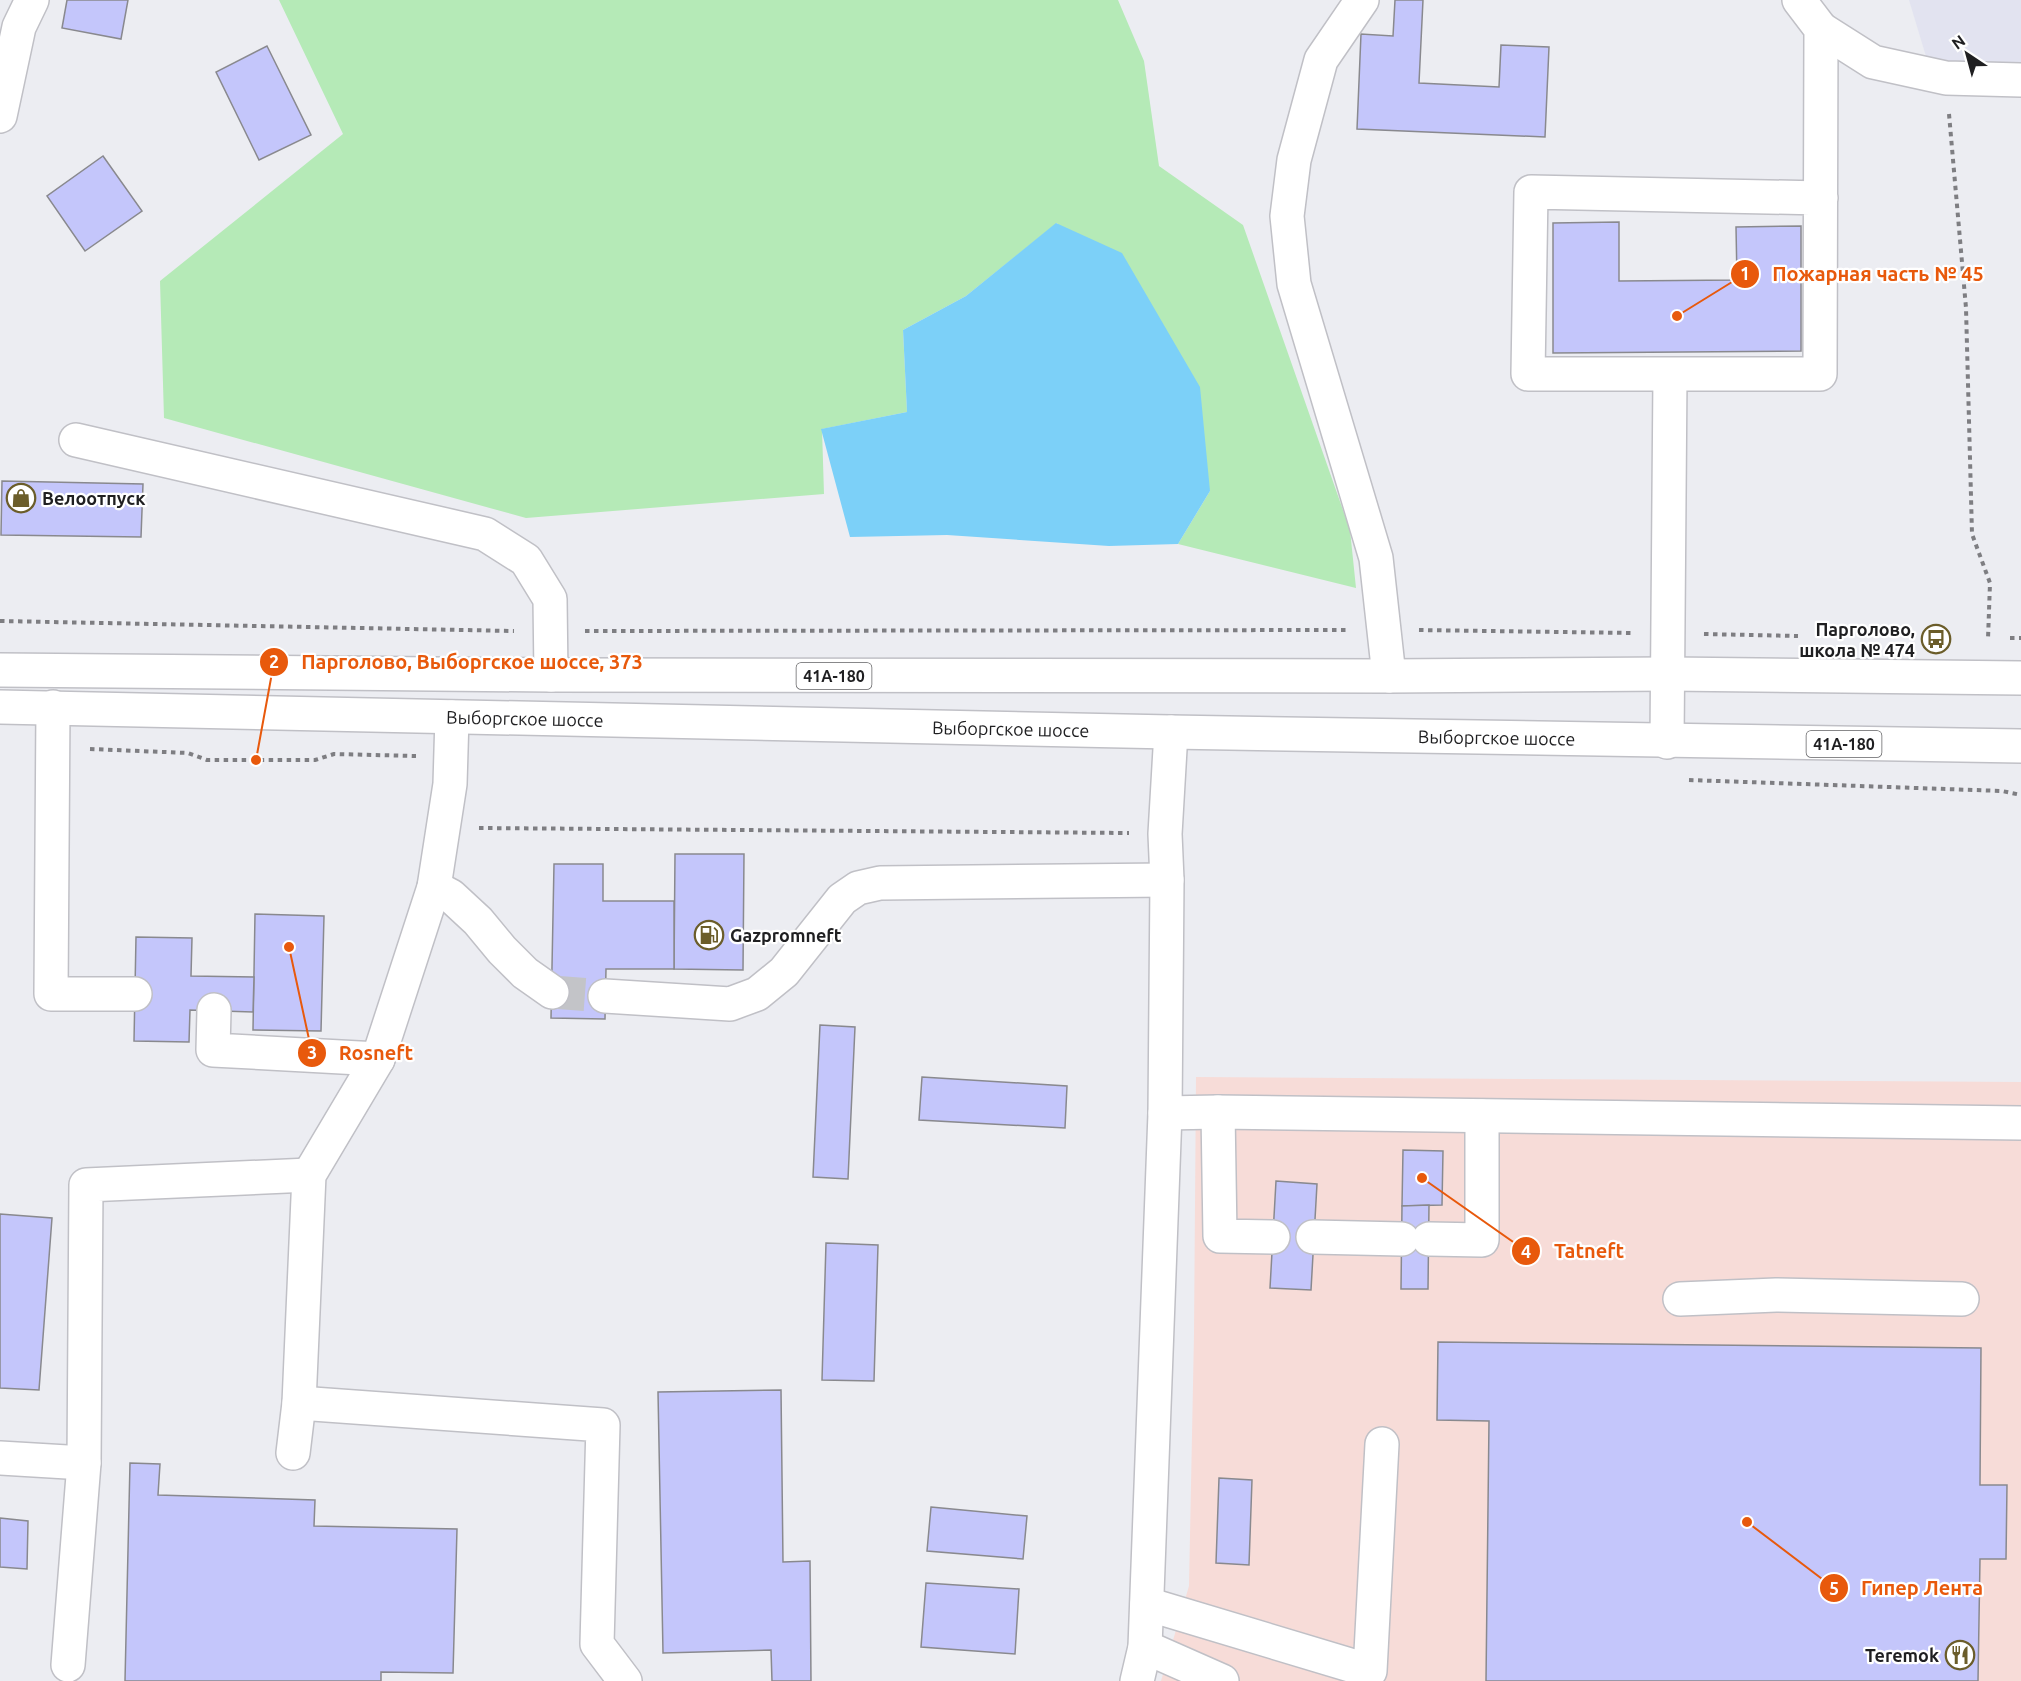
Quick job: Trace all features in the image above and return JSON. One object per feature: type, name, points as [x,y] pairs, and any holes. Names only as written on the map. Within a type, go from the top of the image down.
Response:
[{"type":"main road","points":[[0,116],[19,27],[32,0]]},
{"type":"main road","points":[[1362,0],[1321,60],[1294,160],[1287,216],[1294,284],[1376,558],[1389,676]]},
{"type":"main road","points":[[1799,0],[1821,29],[1873,62],[1928,76],[2021,80]]},
{"type":"main road","points":[[1821,29],[1821,198],[1820,374],[1528,374],[1531,192],[1821,198]]},
{"type":"main road","points":[[1667,742],[1670,375]]},
{"type":"main road","points":[[76,440],[485,534],[526,560],[550,599],[551,675]]},
{"type":"main road","name":"41А-180","points":[[0,669],[551,675],[1669,674],[2021,678]]},
{"type":"main road","name":"Выборгское шоссе","points":[[0,707],[1667,742],[2021,746]]},
{"type":"main road","points":[[53,707],[51,994],[135,994]]},
{"type":"main road","points":[[293,1453],[299,1403],[309,1175],[378,1059],[434,887],[444,827],[451,757],[452,717]]},
{"type":"main road","points":[[1137,1681],[1145,1647],[1165,1113],[1167,880],[1165,834],[1171,732]]},
{"type":"main road","points":[[605,996],[730,1004],[757,993],[784,972],[842,899],[858,888],[880,883],[1167,880]]},
{"type":"main road","points":[[434,887],[451,896],[478,921],[525,974],[552,992]]},
{"type":"main road","points":[[214,1010],[213,1050],[378,1059]]},
{"type":"main road","points":[[1218,1112],[1220,1236],[1273,1237]]},
{"type":"main road","points":[[1165,1113],[2021,1124]]},
{"type":"main road","points":[[1313,1238],[1482,1240],[1482,1116]]},
{"type":"main road","points":[[68,1665],[84,1463],[86,1185],[309,1175]]},
{"type":"main road","points":[[1680,1299],[1776,1295],[1962,1299]]},
{"type":"main road","points":[[299,1403],[603,1425],[597,1644],[625,1681]]},
{"type":"main road","points":[[1147,1604],[1370,1671],[1382,1444]]},
{"type":"main road","points":[[0,1458],[84,1463]]},
{"type":"main road","points":[[1145,1647],[1222,1681]]},
{"type":"path","points":[[1946,78],[1966,308],[1971,534],[1990,583],[1988,639]]},
{"type":"path","points":[[0,621],[551,632],[1385,630],[1808,636]]},
{"type":"path","points":[[1978,639],[2021,638]]},
{"type":"path","points":[[53,747],[188,753],[207,760],[315,760],[334,754],[451,757]]},
{"type":"path","points":[[444,827],[1165,834]]},
{"type":"shaded area","points":[[1909,0],[2021,0],[2021,64],[1928,63]]},
{"type":"shaded area","points":[[1196,1077],[2021,1082],[2021,1681],[1161,1681],[1189,1586]]},
{"type":"green space","points":[[279,0],[1118,0],[1144,61],[1159,166],[1243,225],[1350,530],[1356,588],[1178,544],[1210,491],[1057,223],[966,296],[903,330],[907,412],[822,429],[824,494],[526,518],[164,418],[160,281],[343,134]]},
{"type":"water","points":[[1056,223],[1122,253],[1200,387],[1210,491],[1178,544],[1109,546],[947,535],[850,537],[821,429],[907,412],[903,330],[966,296]]},
{"type":"building","points":[[67,0],[128,0],[121,39],[62,28]]},
{"type":"building","points":[[1395,0],[1423,0],[1419,83],[1499,87],[1501,45],[1549,47],[1545,137],[1357,129],[1361,34],[1393,36]]},
{"type":"building","points":[[267,46],[311,135],[259,160],[216,72]]},
{"type":"building","points":[[103,156],[142,211],[85,251],[47,196]]},
{"type":"building","points":[[1619,222],[1619,281],[1737,280],[1736,227],[1801,226],[1801,351],[1553,353],[1553,223]]},
{"type":"building","points":[[2,481],[143,484],[141,537],[1,535]]},
{"type":"building","name":"Gazpromneft","points":[[675,854],[744,854],[743,970],[674,969]]},
{"type":"building","points":[[554,864],[603,864],[603,901],[674,901],[674,969],[606,969],[605,1019],[551,1018]]},
{"type":"building","points":[[255,914],[324,916],[321,1031],[253,1030]]},
{"type":"building","points":[[136,937],[192,938],[191,976],[254,977],[253,1012],[190,1010],[189,1042],[134,1041]]},
{"type":"building","points":[[820,1025],[855,1027],[848,1179],[813,1177]]},
{"type":"building","points":[[922,1077],[1067,1086],[1065,1128],[919,1120]]},
{"type":"building","points":[[1403,1150],[1443,1151],[1442,1205],[1402,1206]]},
{"type":"building","points":[[1276,1181],[1317,1184],[1311,1290],[1270,1288]]},
{"type":"building","points":[[1429,1205],[1428,1289],[1401,1289],[1402,1206]]},
{"type":"building","points":[[0,1214],[52,1218],[39,1390],[0,1388]]},
{"type":"building","points":[[826,1243],[878,1245],[874,1381],[822,1380]]},
{"type":"building","points":[[1438,1342],[1981,1348],[1980,1485],[2007,1485],[2006,1559],[1980,1559],[1978,1681],[1486,1681],[1489,1421],[1437,1420]]},
{"type":"building","points":[[781,1390],[783,1562],[810,1561],[811,1681],[772,1681],[771,1650],[663,1653],[658,1392]]},
{"type":"building","points":[[130,1463],[160,1464],[158,1495],[315,1500],[314,1526],[457,1529],[453,1673],[381,1672],[381,1681],[125,1681]]},
{"type":"building","points":[[1219,1478],[1252,1480],[1249,1565],[1216,1563]]},
{"type":"building","points":[[931,1507],[1027,1516],[1023,1559],[927,1551]]},
{"type":"building","points":[[0,1518],[28,1521],[27,1569],[0,1567]]},
{"type":"building","points":[[926,1583],[1019,1589],[1015,1654],[921,1647]]},
{"type":"tunnel","points":[[552,992],[605,996]]},
{"type":"place","name":"Пожарная часть № 45","points":[[1677,316]]},
{"type":"place","name":"Велоотпуск","points":[[21,498]]},
{"type":"place","name":"Парголово, школа № 474","points":[[1936,639]]},
{"type":"place","name":"Парголово, Выборгское шоссе, 373","points":[[256,760]]},
{"type":"place","name":"Gazpromneft","points":[[709,935]]},
{"type":"place","name":"Rosneft","points":[[289,947]]},
{"type":"place","name":"Tatneft","points":[[1422,1178]]},
{"type":"place","name":"Гипер Лента","points":[[1747,1522]]},
{"type":"place","name":"Teremok","points":[[1960,1655]]}]
